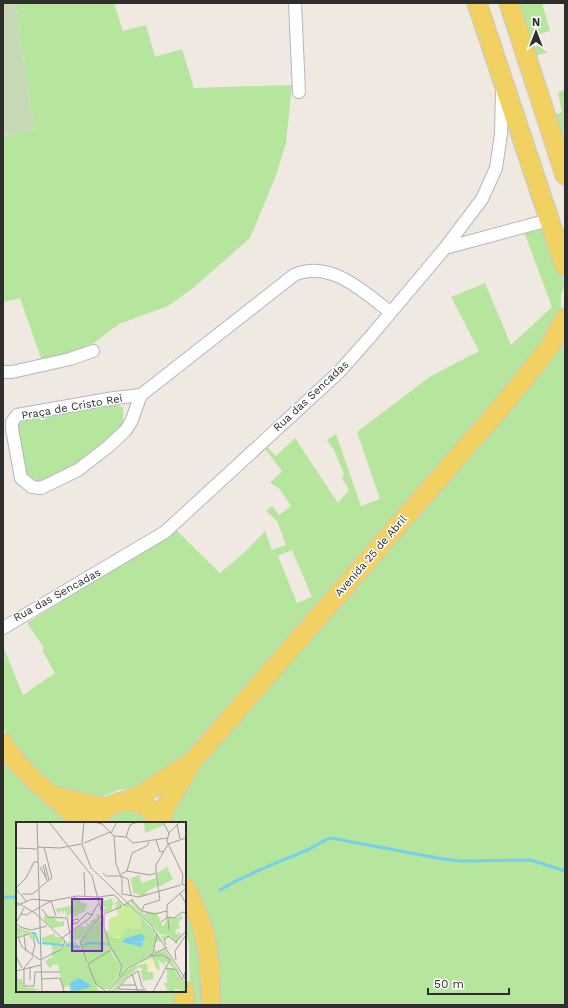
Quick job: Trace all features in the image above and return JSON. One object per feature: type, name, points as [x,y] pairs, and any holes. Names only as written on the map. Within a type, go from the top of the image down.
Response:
[{"type":"main road","points":[[477,3],[565,267]]},
{"type":"main road","points":[[486,31],[503,37],[511,32],[512,12]]},
{"type":"main road","points":[[512,12],[565,175]]},
{"type":"main road","name":"Avenida 25 de Abril","points":[[160,822],[165,807],[192,762],[492,417],[548,349],[565,318]]},
{"type":"main road","name":"Avenida 25 de Abril","points":[[548,349],[565,337]]},
{"type":"main road","points":[[3,743],[11,756],[26,772],[82,822]]},
{"type":"main road","name":"Avenida 25 de Abril","points":[[106,808],[115,803],[141,796],[192,762]]},
{"type":"main road","points":[[54,796],[106,808],[95,822]]},
{"type":"main road","name":"Avenida 25 de Abril","points":[[125,801],[143,805],[150,810],[159,822]]},
{"type":"main road","points":[[186,889],[199,914],[206,937],[210,962],[211,1005]]},
{"type":"main road","points":[[184,992],[184,1005]]},
{"type":"street","points":[[295,3],[299,92]]},
{"type":"street","name":"Rua das Sencadas","points":[[3,628],[165,532],[339,372],[445,248],[482,199],[496,168],[501,134],[502,77]]},
{"type":"street","points":[[445,248],[549,220]]},
{"type":"street","points":[[141,395],[298,273],[314,272],[346,279],[390,312]]},
{"type":"street","points":[[3,372],[12,372],[70,359],[93,351]]},
{"type":"street","name":"Praça de Cristo Rei","points":[[141,395],[134,414],[125,431],[84,466],[42,488],[32,487],[21,478],[12,429],[12,422],[18,415],[114,398],[141,395]]},
{"type":"green space","points":[[3,3],[15,3],[35,131],[3,136]]},
{"type":"green space","points":[[15,3],[114,3],[123,31],[146,25],[155,57],[182,49],[194,88],[292,85],[286,143],[275,178],[250,238],[193,288],[168,306],[119,324],[85,348],[42,361],[20,298],[3,302],[3,136],[35,131]]},
{"type":"green space","points":[[517,3],[542,3],[550,31],[531,36],[534,47],[544,44],[547,53],[533,56]]},
{"type":"green space","points":[[565,89],[565,145],[555,115],[562,112],[558,93]]},
{"type":"green space","points":[[546,226],[562,270],[564,285],[561,296],[561,316],[555,330],[169,772],[151,785],[119,790],[97,799],[60,788],[17,754],[3,727],[3,646],[23,695],[55,673],[42,650],[44,648],[27,623],[176,530],[220,573],[246,551],[265,531],[272,550],[286,545],[277,521],[266,511],[272,506],[279,515],[291,506],[279,488],[270,483],[282,471],[265,449],[267,447],[276,456],[295,438],[338,503],[349,490],[342,478],[344,474],[334,450],[327,440],[336,434],[361,506],[380,499],[357,432],[431,376],[479,351],[451,297],[485,283],[511,345],[552,307],[524,232]],"holes":[[[292,550],[312,597],[297,603],[278,556]]]},
{"type":"green space","points":[[565,342],[565,1005],[217,1005],[190,882],[186,876],[186,822],[171,822],[173,800],[553,353]]},
{"type":"green space","points":[[113,403],[123,408],[123,423],[118,430],[99,448],[73,466],[41,482],[31,479],[26,474],[17,429],[22,420]]},
{"type":"green space","points":[[3,759],[6,766],[72,822],[16,822],[16,992],[178,992],[178,1005],[3,1005]]},
{"type":"green space","points":[[124,811],[139,814],[147,822],[106,822],[110,817]]},
{"type":"green space","points":[[186,904],[200,939],[205,1005],[190,1005],[189,945],[186,929]]},
{"type":"waterway","points":[[220,890],[252,873],[310,849],[331,838],[461,861],[531,860],[565,871]]},
{"type":"waterway","points":[[3,897],[16,897]]}]
